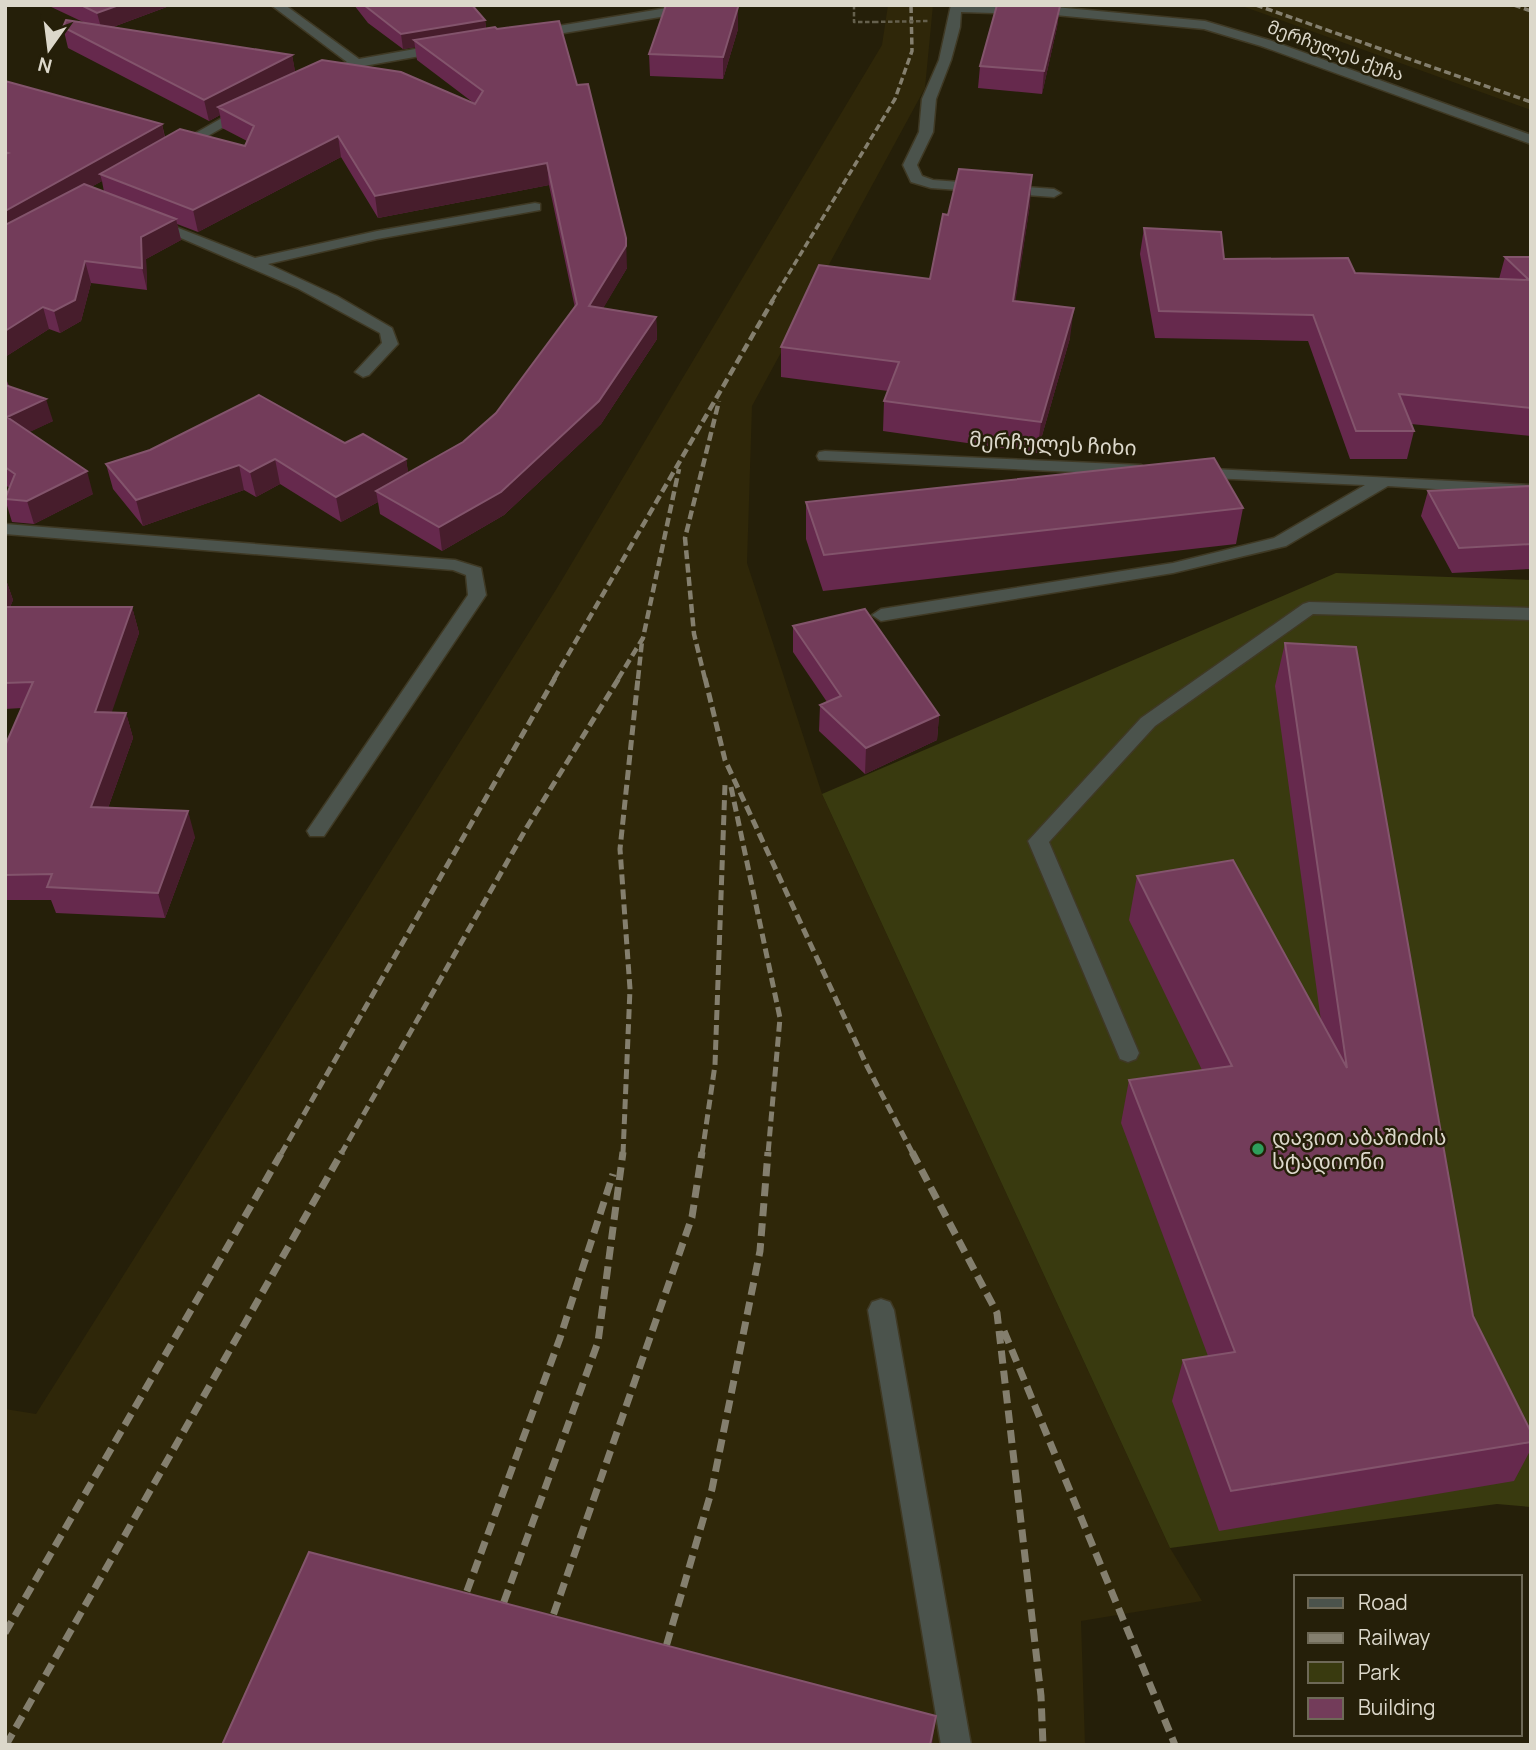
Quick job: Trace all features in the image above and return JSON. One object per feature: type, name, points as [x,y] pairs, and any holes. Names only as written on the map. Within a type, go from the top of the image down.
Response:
[{"type":"street","points":[[277,5],[358,62]]},
{"type":"street","points":[[516,37],[708,5]]},
{"type":"street","name":"მერჩულეს ქუჩა","points":[[1054,193],[931,184],[916,179],[910,165],[926,132],[929,99],[948,49],[955,8],[1055,11],[1205,24],[1265,43],[1531,140]]},
{"type":"street","points":[[312,76],[358,62],[463,45]]},
{"type":"street","points":[[161,157],[256,103]]},
{"type":"street","points":[[254,263],[377,235],[535,207]]},
{"type":"street","points":[[140,218],[254,263],[354,309],[387,331],[390,344],[363,372]]},
{"type":"street","name":"მერჩულეს ჩიხი","points":[[825,456],[1154,471]]},
{"type":"street","points":[[1181,472],[1531,490]]},
{"type":"street","points":[[881,615],[1173,568],[1280,542],[1385,481]]},
{"type":"street","points":[[7,528],[455,565],[475,572],[477,595],[317,831]]},
{"type":"street","points":[[1128,1053],[1038,841],[1148,722],[1309,608],[1531,614]]},
{"type":"street","points":[[881,1310],[956,1745]]},
{"type":"path","points":[[854,6],[854,22],[928,21]]},
{"type":"shaded area","points":[[888,5],[933,5],[925,88],[752,406],[747,563],[822,794],[1170,1548],[1202,1601],[1081,1621],[1085,1745],[5,1745],[5,1409],[36,1414],[557,588],[882,45]]},
{"type":"shaded area","points":[[1239,5],[1531,5],[1531,110]]},
{"type":"green space","name":"დავით აბაშიძის სტადიონი","points":[[1336,573],[1531,580],[1531,1507],[1497,1504],[1170,1548],[822,794]]},
{"type":"building","points":[[81,5],[119,5],[97,13]]},
{"type":"building","points":[[364,5],[472,5],[485,20],[401,34]]},
{"type":"building","points":[[666,5],[736,5],[738,7],[723,57],[649,54]]},
{"type":"building","points":[[997,5],[1060,6],[1044,71],[980,66]]},
{"type":"building","points":[[66,20],[292,55],[204,100],[63,27]]},
{"type":"building","points":[[559,21],[577,85],[588,84],[626,238],[626,246],[589,306],[656,317],[599,401],[501,492],[439,527],[376,491],[463,442],[496,413],[577,304],[547,163],[375,196],[338,136],[193,210],[100,174],[180,129],[245,146],[254,126],[218,107],[322,60],[401,72],[475,104],[483,91],[414,40],[495,27],[497,29]]},
{"type":"building","points":[[5,81],[162,124],[5,211],[5,154],[8,153],[5,152]]},
{"type":"building","points":[[959,169],[1032,175],[1013,301],[1074,308],[1041,422],[884,401],[899,362],[781,347],[819,265],[930,279],[943,214],[948,215]]},
{"type":"building","points":[[84,184],[176,219],[141,237],[142,268],[85,261],[75,300],[54,311],[43,307],[5,331],[5,225]]},
{"type":"building","points":[[1144,228],[1221,232],[1224,259],[1348,258],[1355,273],[1529,280],[1505,257],[1531,257],[1531,408],[1399,394],[1414,431],[1356,431],[1313,315],[1159,311]]},
{"type":"building","points":[[5,385],[46,399],[7,417],[87,471],[27,501],[5,499],[15,474],[5,467]]},
{"type":"building","points":[[259,395],[345,443],[363,434],[406,459],[336,497],[275,459],[250,472],[239,465],[136,500],[106,464],[150,450]]},
{"type":"building","points":[[1214,458],[1243,508],[824,555],[806,502]]},
{"type":"building","points":[[1531,486],[1531,544],[1459,548],[1428,491]]},
{"type":"building","points":[[5,607],[132,607],[95,712],[126,713],[91,807],[188,811],[158,893],[47,887],[52,874],[5,875],[5,746],[33,682],[5,683]]},
{"type":"building","points":[[865,609],[939,715],[866,748],[820,705],[841,696],[793,626]]},
{"type":"building","points":[[1285,643],[1356,647],[1473,1316],[1531,1432],[1531,1442],[1231,1491],[1183,1360],[1235,1352],[1129,1080],[1232,1066],[1137,876],[1233,860],[1347,1068]]},
{"type":"building","points":[[309,1552],[936,1716],[930,1745],[222,1745]]},
{"type":"railway","points":[[772,301],[895,99],[912,51],[911,5]]},
{"type":"railway","points":[[1256,5],[1531,102]]},
{"type":"railway","points":[[1514,5],[1531,11]]},
{"type":"railway","points":[[554,679],[773,300]]},
{"type":"railway","points":[[705,679],[694,634],[685,538],[719,401]]},
{"type":"railway","points":[[618,679],[643,638],[679,469]]},
{"type":"railway","points":[[638,679],[642,641]]},
{"type":"railway","points":[[281,1154],[555,678]]},
{"type":"railway","points":[[341,1154],[527,827],[619,678]]},
{"type":"railway","points":[[623,1154],[630,989],[620,849],[638,678]]},
{"type":"railway","points":[[705,678],[725,760],[867,1066],[913,1154]]},
{"type":"railway","points":[[702,1154],[715,1065],[725,784]]},
{"type":"railway","points":[[731,787],[780,1018],[768,1154]]},
{"type":"railway","points":[[5,1633],[282,1152]]},
{"type":"railway","points":[[6,1745],[342,1152]]},
{"type":"railway","points":[[497,1621],[598,1342],[623,1152]]},
{"type":"railway","points":[[547,1633],[692,1217],[702,1152]]},
{"type":"railway","points":[[661,1664],[712,1489],[760,1251],[768,1152]]},
{"type":"railway","points":[[912,1152],[997,1313],[1041,1696],[1043,1745]]},
{"type":"railway","points":[[460,1610],[560,1338],[613,1174]]},
{"type":"railway","points":[[1004,1331],[1175,1745]]},
{"type":"place","name":"დავით აბაშიძის სტადიონი","points":[[1258,1149]]}]
